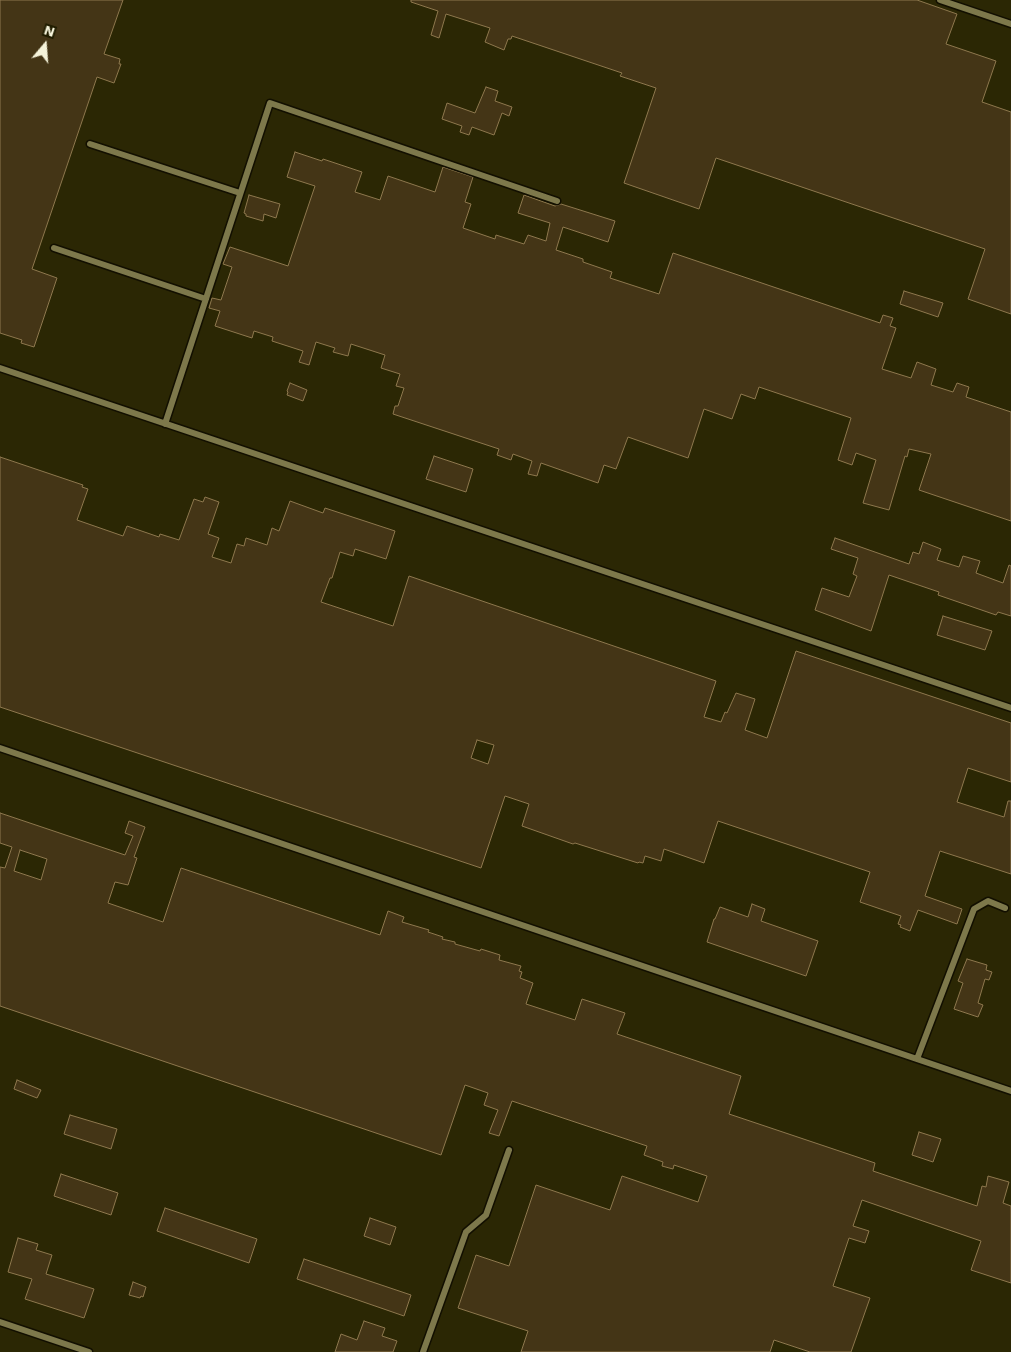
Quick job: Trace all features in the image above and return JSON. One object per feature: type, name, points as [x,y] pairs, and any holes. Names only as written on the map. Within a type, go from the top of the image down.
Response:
[{"type":"lane","points":[[940,0],[1011,24]]},
{"type":"lane","points":[[164,424],[270,103],[557,201]]},
{"type":"lane","points":[[90,144],[240,193]]},
{"type":"lane","points":[[54,248],[206,299]]},
{"type":"lane","points":[[0,368],[1011,708]]},
{"type":"lane","points":[[0,748],[1011,1091]]},
{"type":"lane","points":[[917,1059],[974,909],[988,901],[1005,908]]},
{"type":"lane","points":[[423,1352],[466,1232],[486,1215],[509,1150]]},
{"type":"lane","points":[[0,1322],[89,1352]]},
{"type":"building","points":[[0,0],[123,0],[104,54],[120,59],[119,64],[121,64],[114,83],[97,77],[32,269],[57,278],[34,347],[21,343],[22,340],[0,333]]},
{"type":"building","points":[[411,0],[917,0],[957,14],[946,44],[996,61],[982,102],[1011,112],[1011,314],[968,299],[985,249],[716,158],[699,209],[624,183],[656,88],[620,76],[622,73],[512,36],[511,39],[508,39],[504,50],[485,42],[490,28],[446,14],[439,38],[431,35],[438,11],[411,2]]},
{"type":"building","points":[[486,87],[498,91],[495,101],[512,107],[509,116],[502,113],[494,135],[472,127],[469,135],[460,132],[462,126],[442,119],[447,103],[475,113]]},
{"type":"building","points":[[295,152],[362,172],[355,192],[380,200],[388,176],[435,192],[443,167],[473,177],[465,202],[471,204],[463,228],[495,239],[496,235],[524,244],[528,235],[546,241],[550,223],[518,213],[524,195],[555,206],[561,204],[615,221],[608,242],[563,227],[556,250],[612,272],[610,278],[659,294],[673,253],[880,323],[883,315],[893,318],[890,326],[896,328],[882,369],[911,378],[917,362],[936,369],[931,385],[953,392],[957,383],[969,387],[966,397],[1011,412],[1011,521],[919,490],[931,454],[909,449],[907,457],[905,456],[889,510],[863,503],[876,460],[856,453],[852,465],[838,460],[851,418],[759,387],[755,399],[741,394],[732,419],[704,409],[688,458],[628,437],[616,469],[604,465],[598,483],[541,463],[537,476],[528,474],[532,461],[513,454],[511,460],[497,455],[499,449],[393,414],[404,388],[396,386],[400,374],[381,368],[385,355],[351,344],[348,356],[333,352],[335,348],[316,342],[309,365],[299,362],[303,351],[272,341],[273,337],[254,331],[252,338],[215,326],[220,311],[209,308],[212,298],[221,300],[232,267],[223,264],[230,247],[288,266],[315,186],[287,177]]},
{"type":"building","points":[[249,195],[280,204],[276,218],[264,214],[263,221],[246,216],[244,213]]},
{"type":"building","points":[[904,291],[943,303],[938,317],[900,304]]},
{"type":"building","points":[[290,383],[307,390],[303,401],[287,395]]},
{"type":"building","points":[[434,456],[473,469],[466,492],[426,479]]},
{"type":"building","points":[[0,457],[83,485],[82,487],[88,489],[77,520],[123,536],[127,526],[159,537],[160,534],[179,540],[194,499],[203,502],[205,497],[219,502],[208,534],[219,538],[212,557],[231,563],[237,544],[244,546],[246,538],[267,545],[272,528],[279,531],[290,501],[323,513],[325,508],[395,531],[386,559],[355,549],[353,556],[340,552],[332,578],[330,578],[321,602],[393,626],[409,576],[716,681],[704,717],[721,722],[736,693],[755,699],[745,730],[767,738],[796,651],[1011,723],[1011,782],[968,768],[957,802],[1004,817],[1008,801],[1011,801],[1011,874],[940,851],[925,896],[962,909],[957,924],[918,910],[910,931],[900,927],[901,925],[898,924],[901,916],[860,902],[870,872],[718,821],[704,863],[664,849],[661,861],[645,856],[643,863],[638,863],[575,843],[573,844],[522,826],[529,804],[505,796],[481,868],[0,707]],"holes":[[[477,740],[494,745],[488,764],[471,758]]]},
{"type":"building","points":[[835,538],[909,564],[913,552],[919,554],[923,542],[941,549],[937,560],[959,567],[963,556],[980,561],[976,573],[1003,583],[1009,565],[1011,566],[1011,616],[998,612],[996,615],[938,595],[939,592],[889,575],[871,631],[815,610],[822,588],[849,597],[857,576],[853,574],[858,558],[831,549]]},
{"type":"building","points":[[943,616],[992,631],[985,650],[937,635]]},
{"type":"building","points":[[0,813],[125,855],[133,836],[125,833],[129,821],[145,827],[134,857],[137,858],[128,885],[115,882],[108,903],[163,922],[181,868],[380,935],[388,911],[404,917],[402,922],[429,930],[428,932],[443,937],[442,939],[500,955],[499,960],[521,966],[519,971],[522,972],[520,978],[533,983],[526,1004],[575,1020],[582,999],[625,1013],[617,1034],[741,1076],[729,1114],[875,1163],[873,1171],[977,1206],[982,1186],[986,1187],[988,1176],[1009,1182],[1003,1203],[1011,1206],[1011,1283],[971,1270],[981,1241],[862,1200],[853,1226],[869,1231],[865,1243],[849,1238],[833,1286],[870,1298],[851,1352],[810,1352],[774,1340],[770,1352],[521,1352],[528,1331],[458,1308],[476,1255],[509,1266],[536,1185],[610,1210],[622,1176],[698,1202],[707,1176],[674,1165],[673,1169],[662,1166],[663,1162],[644,1155],[647,1146],[512,1101],[499,1136],[489,1133],[498,1110],[484,1105],[488,1093],[465,1085],[441,1155],[0,1006],[0,867],[5,868],[12,847],[0,843]],"holes":[[[20,850],[47,859],[41,880],[14,871]]]},
{"type":"building","points":[[752,904],[765,909],[761,921],[818,941],[806,976],[707,942],[720,907],[748,917]]},
{"type":"building","points":[[967,959],[987,965],[986,970],[992,972],[989,980],[985,979],[978,1003],[983,1005],[978,1017],[954,1009],[963,983],[958,981]]},
{"type":"building","points":[[17,1080],[41,1090],[37,1098],[14,1089]]},
{"type":"building","points":[[70,1115],[117,1129],[111,1149],[64,1134]]},
{"type":"building","points":[[919,1132],[941,1139],[933,1162],[912,1155]]},
{"type":"building","points":[[61,1174],[118,1193],[111,1215],[54,1196]]},
{"type":"building","points":[[165,1208],[257,1239],[249,1263],[157,1231]]},
{"type":"building","points":[[370,1218],[396,1227],[390,1245],[364,1236]]},
{"type":"building","points":[[18,1238],[38,1244],[36,1250],[52,1255],[46,1274],[94,1289],[84,1318],[25,1299],[32,1279],[8,1272]]},
{"type":"building","points":[[304,1259],[411,1295],[404,1316],[297,1279]]},
{"type":"building","points":[[133,1282],[146,1287],[143,1297],[129,1295]]},
{"type":"building","points":[[364,1321],[385,1328],[382,1336],[397,1341],[393,1352],[335,1352],[341,1334],[357,1340]]}]
